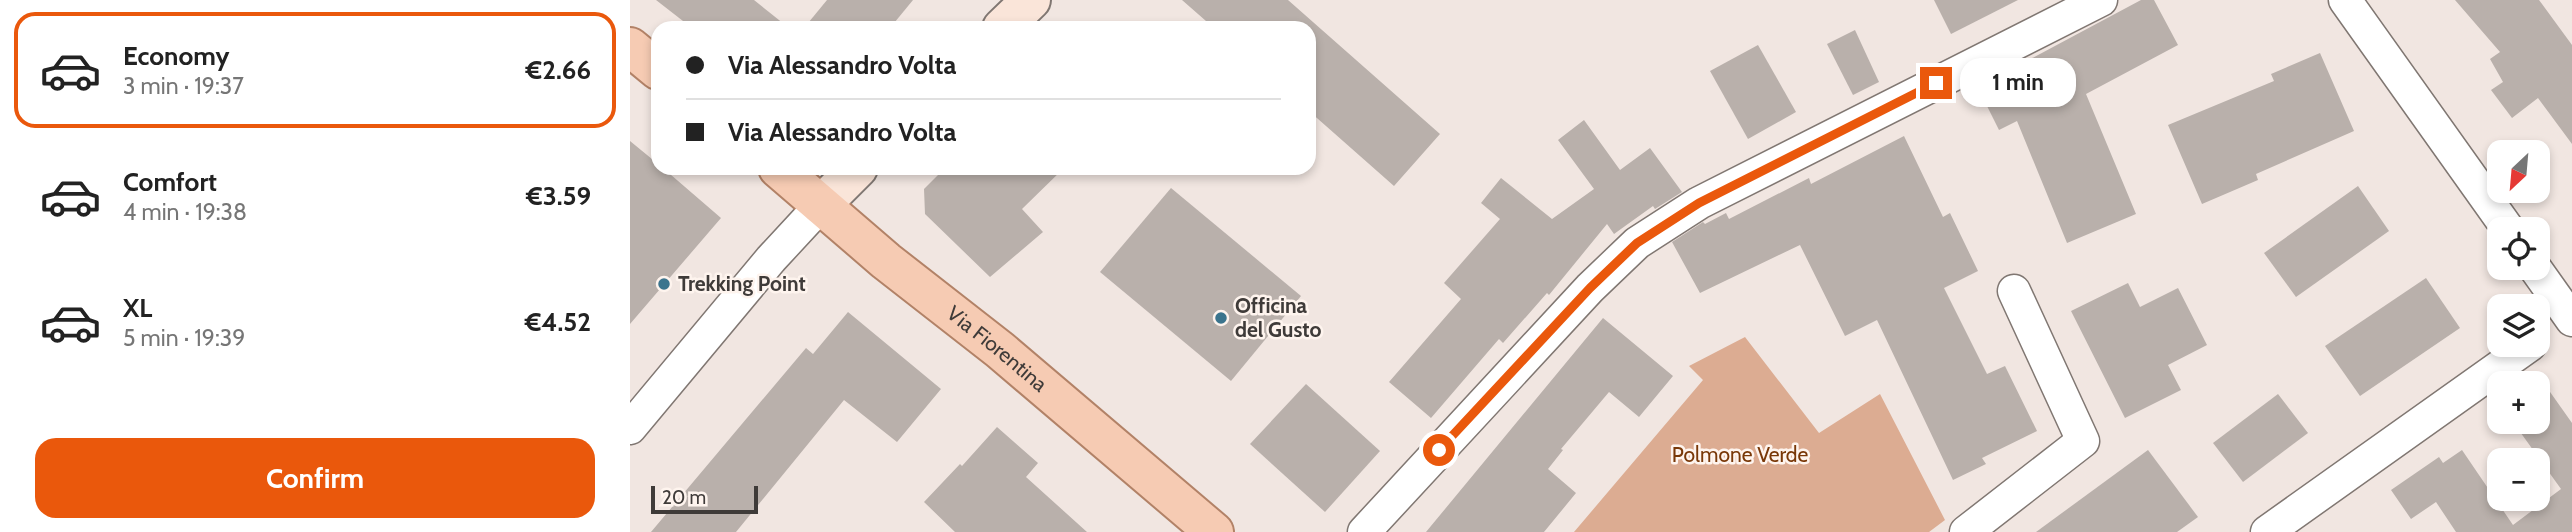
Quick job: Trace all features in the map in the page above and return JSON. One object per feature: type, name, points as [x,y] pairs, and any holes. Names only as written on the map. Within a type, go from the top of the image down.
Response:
[{"type":"main road","points":[[630,47],[651,64]]},
{"type":"main road","name":"Via Fiorentina","points":[[786,175],[886,261],[1000,350],[1214,532]]},
{"type":"street","points":[[1009,21],[1031,0]]},
{"type":"street","points":[[1364,532],[1590,288],[1637,243],[1699,203],[2101,0]]},
{"type":"street","points":[[2345,0],[2499,217]]},
{"type":"street","points":[[630,428],[771,259],[851,175]]},
{"type":"street","points":[[2544,280],[2571,317],[2550,331]]},
{"type":"street","points":[[1966,532],[2083,441],[2014,291]]},
{"type":"street","points":[[2267,532],[2513,357]]},
{"type":"green space","name":"Polmone Verde","points":[[1745,337],[1819,433],[1880,394],[1945,520],[1929,532],[1574,532],[1703,380],[1689,366]]},
{"type":"building","points":[[656,0],[754,0],[780,21],[683,21]]},
{"type":"building","points":[[827,0],[913,0],[896,21],[810,21]]},
{"type":"building","points":[[1182,0],[1288,0],[1312,21],[1206,21]]},
{"type":"building","points":[[1934,0],[2018,0],[1951,34]]},
{"type":"building","points":[[2141,0],[2154,0],[2178,45],[2086,94],[2136,214],[2067,243],[2017,121],[1999,130],[1976,84],[2004,69],[2006,72]]},
{"type":"building","points":[[2455,0],[2539,0],[2572,45],[2572,144],[2538,98],[2512,118],[2491,90],[2503,82],[2490,59],[2500,52]]},
{"type":"building","points":[[1316,25],[1440,134],[1394,186],[1316,117]]},
{"type":"building","points":[[1855,30],[1879,82],[1853,95],[1827,44]]},
{"type":"building","points":[[1758,45],[1796,112],[1748,139],[1710,71]]},
{"type":"building","points":[[2320,53],[2354,131],[2256,174],[2258,180],[2202,204],[2168,125],[2274,81],[2271,74]]},
{"type":"building","points":[[1584,120],[1620,170],[1650,148],[1682,192],[1655,209],[1653,206],[1614,234],[1607,224],[1549,295],[1547,293],[1503,343],[1499,339],[1431,418],[1389,382],[1461,299],[1444,283],[1500,219],[1481,203],[1501,178],[1552,219],[1594,189],[1558,140]]},
{"type":"building","points":[[1904,136],[1943,217],[1950,213],[1978,271],[1944,288],[1987,374],[2005,366],[2037,431],[1982,458],[1986,464],[1953,480],[1877,320],[1845,336],[1800,245],[1700,293],[1672,242],[1703,222],[1705,224],[1726,213],[1729,219],[1809,178],[1811,184]]},
{"type":"building","points":[[630,141],[651,158],[651,175],[671,175],[721,218],[630,324]]},
{"type":"building","points":[[938,175],[1057,175],[1022,209],[1043,232],[990,277],[925,214],[924,189]]},
{"type":"building","points":[[2358,186],[2389,231],[2296,297],[2264,253]]},
{"type":"building","points":[[1171,188],[1301,296],[1231,381],[1100,272]]},
{"type":"building","points":[[2426,278],[2460,328],[2360,396],[2325,346]]},
{"type":"building","points":[[2128,283],[2140,307],[2178,288],[2207,345],[2168,365],[2181,390],[2125,418],[2071,311]]},
{"type":"building","points":[[848,312],[941,389],[897,442],[844,400],[736,532],[651,532],[806,348],[813,354]]},
{"type":"building","points":[[1603,318],[1673,376],[1639,417],[1609,392],[1561,449],[1563,450],[1548,469],[1576,493],[1544,532],[1426,532]]},
{"type":"building","points":[[1306,384],[1380,451],[1325,512],[1250,444]]},
{"type":"building","points":[[2550,392],[2572,423],[2572,532],[2456,532],[2436,502],[2411,519],[2391,490],[2439,457],[2443,463],[2462,450],[2487,487],[2487,511],[2503,511],[2513,525],[2532,511],[2550,511],[2550,497],[2561,489],[2550,474],[2550,448],[2532,448],[2522,434],[2550,434]]},
{"type":"building","points":[[2278,394],[2308,433],[2243,482],[2213,443]]},
{"type":"building","points":[[997,427],[1038,463],[1026,477],[1087,532],[955,532],[924,502],[960,464],[962,466]]},
{"type":"building","points":[[2148,450],[2198,517],[2177,532],[2036,532]]},
{"type":"place","name":"Trekking Point","points":[[664,284]]},
{"type":"place","name":"Officina del Gusto","points":[[1221,318]]},
{"type":"route","points":[[1439,450],[1590,288],[1637,243],[1699,203],[1936,83]]}]
